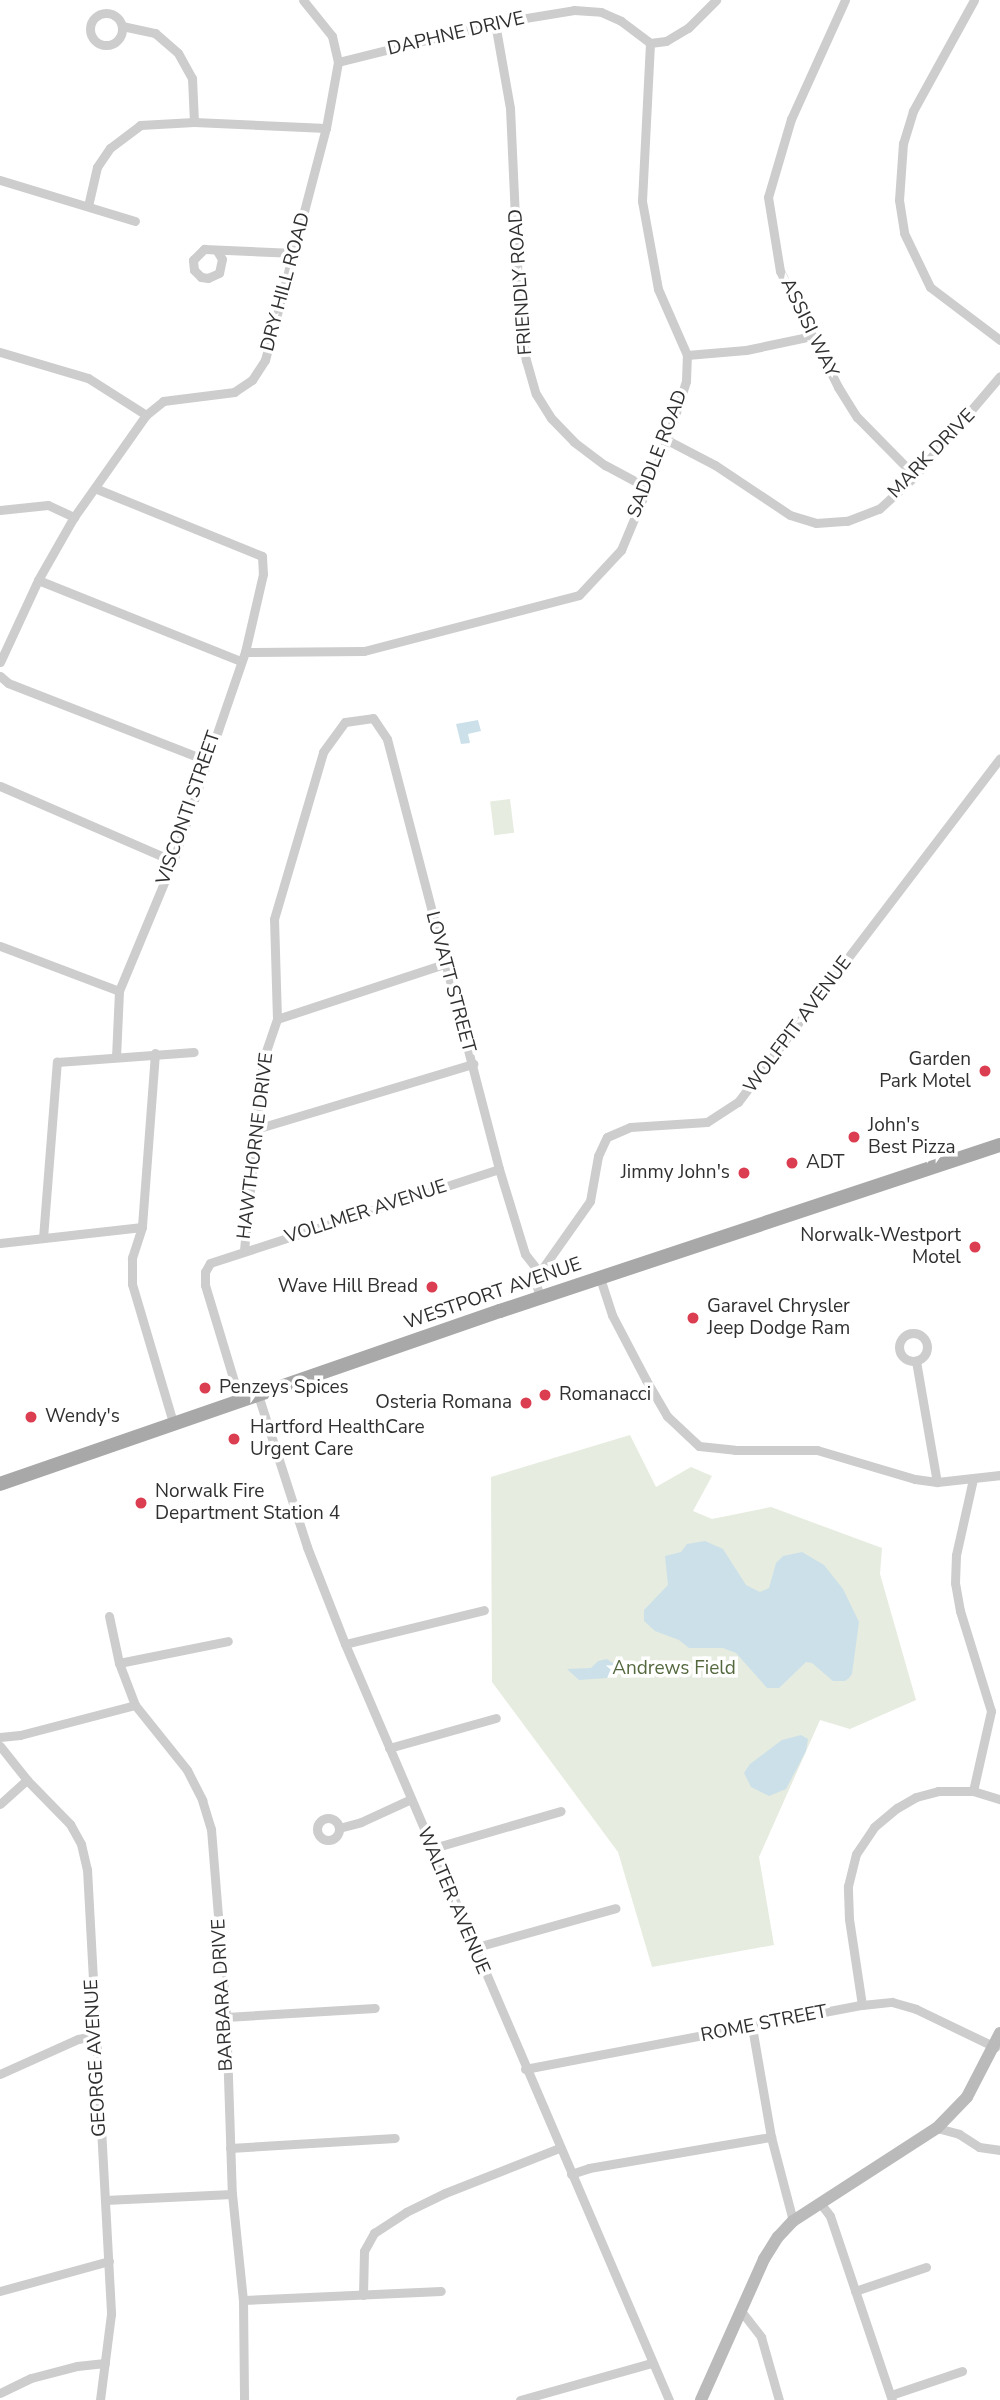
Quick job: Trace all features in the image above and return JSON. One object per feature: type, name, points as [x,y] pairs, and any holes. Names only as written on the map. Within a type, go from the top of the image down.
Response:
[{"type":"main road","name":"WESTPORT AVENUE","points":[[0,1484],[173,1422],[1000,1145]]},
{"type":"main road","points":[[701,2400],[764,2259],[793,2221],[937,2128],[967,2097],[1000,2033]]},
{"type":"street","name":"DRY HILL ROAD","points":[[0,662],[38,580],[74,517],[146,415],[163,401],[234,392],[252,380],[265,360],[326,128],[338,62],[332,36],[303,0]]},
{"type":"street","points":[[650,43],[666,41],[688,29],[716,0]]},
{"type":"street","name":"ASSISI WAY","points":[[845,0],[791,119],[768,197],[780,271],[812,336],[857,417],[915,476]]},
{"type":"street","points":[[974,0],[913,111],[903,143],[899,200],[904,233],[930,287],[1000,340]]},
{"type":"street","name":"DAPHNE DRIVE","points":[[338,62],[495,23],[574,10],[601,12],[621,21],[650,43]]},
{"type":"street","name":"FRIENDLY ROAD","points":[[495,23],[510,108],[520,327],[536,394],[551,418],[574,442],[605,465],[646,487]]},
{"type":"street","points":[[122,26],[155,33],[178,52],[192,78],[194,122]]},
{"type":"street","name":"SADDLE ROAD","points":[[243,657],[364,651],[579,595],[621,550],[667,440],[686,381],[687,355],[658,289],[642,201],[650,43]]},
{"type":"street","points":[[88,206],[97,167],[110,148],[140,125],[194,122],[326,128]]},
{"type":"street","points":[[0,180],[135,221]]},
{"type":"street","points":[[217,251],[295,253]]},
{"type":"street","points":[[687,355],[746,350],[812,336]]},
{"type":"street","points":[[0,352],[88,378],[146,415]]},
{"type":"street","name":"MARK DRIVE","points":[[667,440],[715,465],[765,501],[790,515],[816,523],[847,522],[879,509],[915,476],[1000,376]]},
{"type":"street","name":"VISCONTI STREET","points":[[96,489],[262,556],[263,574],[243,657],[173,861],[119,990],[116,1057]]},
{"type":"street","points":[[0,510],[48,505],[74,517]]},
{"type":"street","points":[[38,580],[243,657]]},
{"type":"street","points":[[0,676],[8,683],[206,760]]},
{"type":"street","name":"LOVATT STREET","points":[[345,722],[373,718],[387,739],[499,1169],[525,1254],[538,1272]]},
{"type":"street","name":"HAWTHORNE DRIVE","points":[[244,1250],[263,1060],[277,1019],[274,919],[323,752],[345,722]]},
{"type":"street","name":"WOLFPIT AVENUE","points":[[538,1272],[590,1201],[598,1156],[607,1137],[630,1127],[707,1122],[738,1102],[1000,758]]},
{"type":"street","points":[[0,786],[173,861]]},
{"type":"street","points":[[0,946],[119,990]]},
{"type":"street","points":[[277,1019],[444,964]]},
{"type":"street","points":[[43,1238],[57,1062],[194,1052]]},
{"type":"street","points":[[155,1054],[142,1227],[132,1258],[132,1284],[173,1422]]},
{"type":"street","points":[[256,1129],[473,1064]]},
{"type":"street","name":"VOLLMER AVENUE","points":[[240,1401],[205,1285],[205,1272],[210,1262],[499,1169]]},
{"type":"street","points":[[0,1243],[142,1227]]},
{"type":"street","points":[[538,1272],[535,1279],[540,1298]]},
{"type":"street","points":[[600,1278],[612,1315],[667,1416],[699,1446],[717,1449],[817,1450],[915,1479],[937,1482],[1000,1475]]},
{"type":"street","points":[[916,1361],[937,1482]]},
{"type":"street","name":"WALTER AVENUE","points":[[258,1395],[307,1547],[345,1644],[409,1800],[669,2400]]},
{"type":"street","points":[[973,1479],[956,1555],[955,1583],[960,1611],[989,1695],[991,1711],[973,1791]]},
{"type":"street","points":[[345,1644],[484,1609]]},
{"type":"street","name":"BARBARA DRIVE","points":[[109,1616],[119,1663],[135,1705],[187,1770],[202,1800],[211,1829],[226,2017],[232,2194],[243,2300],[244,2400]]},
{"type":"street","points":[[119,1663],[228,1641]]},
{"type":"street","points":[[0,1737],[20,1735],[135,1705]]},
{"type":"street","points":[[389,1748],[496,1718]]},
{"type":"street","name":"GEORGE AVENUE","points":[[0,1746],[27,1780],[70,1824],[81,1844],[87,1869],[111,2314],[100,2400]]},
{"type":"street","points":[[0,1804],[27,1780]]},
{"type":"street","points":[[862,2005],[849,1919],[848,1886],[856,1854],[874,1827],[916,1797],[938,1791],[973,1791],[1000,1799]]},
{"type":"street","points":[[338,1828],[361,1822],[409,1800]]},
{"type":"street","points":[[430,1849],[561,1811]]},
{"type":"street","points":[[473,1948],[616,1908]]},
{"type":"street","name":"ROME STREET","points":[[525,2068],[862,2005],[892,2003],[916,2009],[995,2047]]},
{"type":"street","points":[[226,2017],[375,2008]]},
{"type":"street","points":[[752,2027],[771,2137],[793,2221]]},
{"type":"street","points":[[0,2074],[78,2039],[94,2036]]},
{"type":"street","points":[[937,2128],[959,2134],[979,2147],[1000,2150]]},
{"type":"street","points":[[571,2174],[589,2168],[771,2137]]},
{"type":"street","points":[[230,2148],[396,2138]]},
{"type":"street","points":[[363,2295],[363,2252],[380,2229],[445,2193],[559,2148]]},
{"type":"street","points":[[105,2200],[232,2194]]},
{"type":"street","points":[[820,2203],[830,2216],[891,2398],[962,2371]]},
{"type":"street","points":[[0,2291],[109,2261]]},
{"type":"street","points":[[855,2291],[926,2267]]},
{"type":"street","points":[[243,2300],[441,2291]]},
{"type":"street","points":[[741,2311],[761,2337],[779,2400]]},
{"type":"street","points":[[0,2393],[31,2378],[77,2366],[105,2363]]},
{"type":"street","points":[[520,2400],[652,2363]]},
{"type":"green space","points":[[510,799],[514,833],[494,835],[490,801]]},
{"type":"green space","name":"Andrews Field","points":[[630,1435],[656,1487],[691,1467],[712,1476],[693,1511],[712,1519],[771,1507],[882,1548],[880,1574],[916,1700],[850,1729],[820,1720],[759,1857],[774,1945],[652,1967],[618,1852],[492,1682],[491,1477]]},
{"type":"water","points":[[478,720],[481,731],[468,734],[470,743],[461,744],[456,724]]},
{"type":"water","points":[[705,1541],[723,1549],[746,1585],[760,1592],[769,1588],[776,1563],[783,1556],[802,1552],[824,1565],[843,1589],[859,1622],[852,1674],[849,1678],[845,1681],[833,1681],[812,1663],[806,1662],[779,1688],[767,1688],[736,1653],[723,1648],[689,1648],[679,1640],[655,1631],[644,1621],[644,1610],[668,1585],[665,1556],[681,1552],[687,1544]]},
{"type":"water","points":[[607,1659],[617,1666],[607,1678],[579,1680],[567,1669],[591,1668],[598,1661]]},
{"type":"water","points":[[801,1735],[808,1739],[806,1751],[786,1789],[769,1796],[751,1787],[744,1773],[750,1764],[782,1740]]},
{"type":"place","name":"Garden Park Motel","points":[[985,1071]]},
{"type":"place","name":"John's Best Pizza","points":[[854,1137]]},
{"type":"place","name":"ADT","points":[[792,1163]]},
{"type":"place","name":"Jimmy John's","points":[[744,1173]]},
{"type":"place","name":"Norwalk-Westport Motel","points":[[975,1247]]},
{"type":"place","name":"Wave Hill Bread","points":[[432,1287]]},
{"type":"place","name":"Garavel Chrysler Jeep Dodge Ram","points":[[693,1318]]},
{"type":"place","name":"Penzeys Spices","points":[[205,1388]]},
{"type":"place","name":"Romanacci","points":[[545,1395]]},
{"type":"place","name":"Osteria Romana","points":[[526,1403]]},
{"type":"place","name":"Wendy's","points":[[31,1417]]},
{"type":"place","name":"Hartford HealthCare Urgent Care","points":[[234,1439]]},
{"type":"place","name":"Norwalk Fire Department Station 4","points":[[141,1503]]}]
